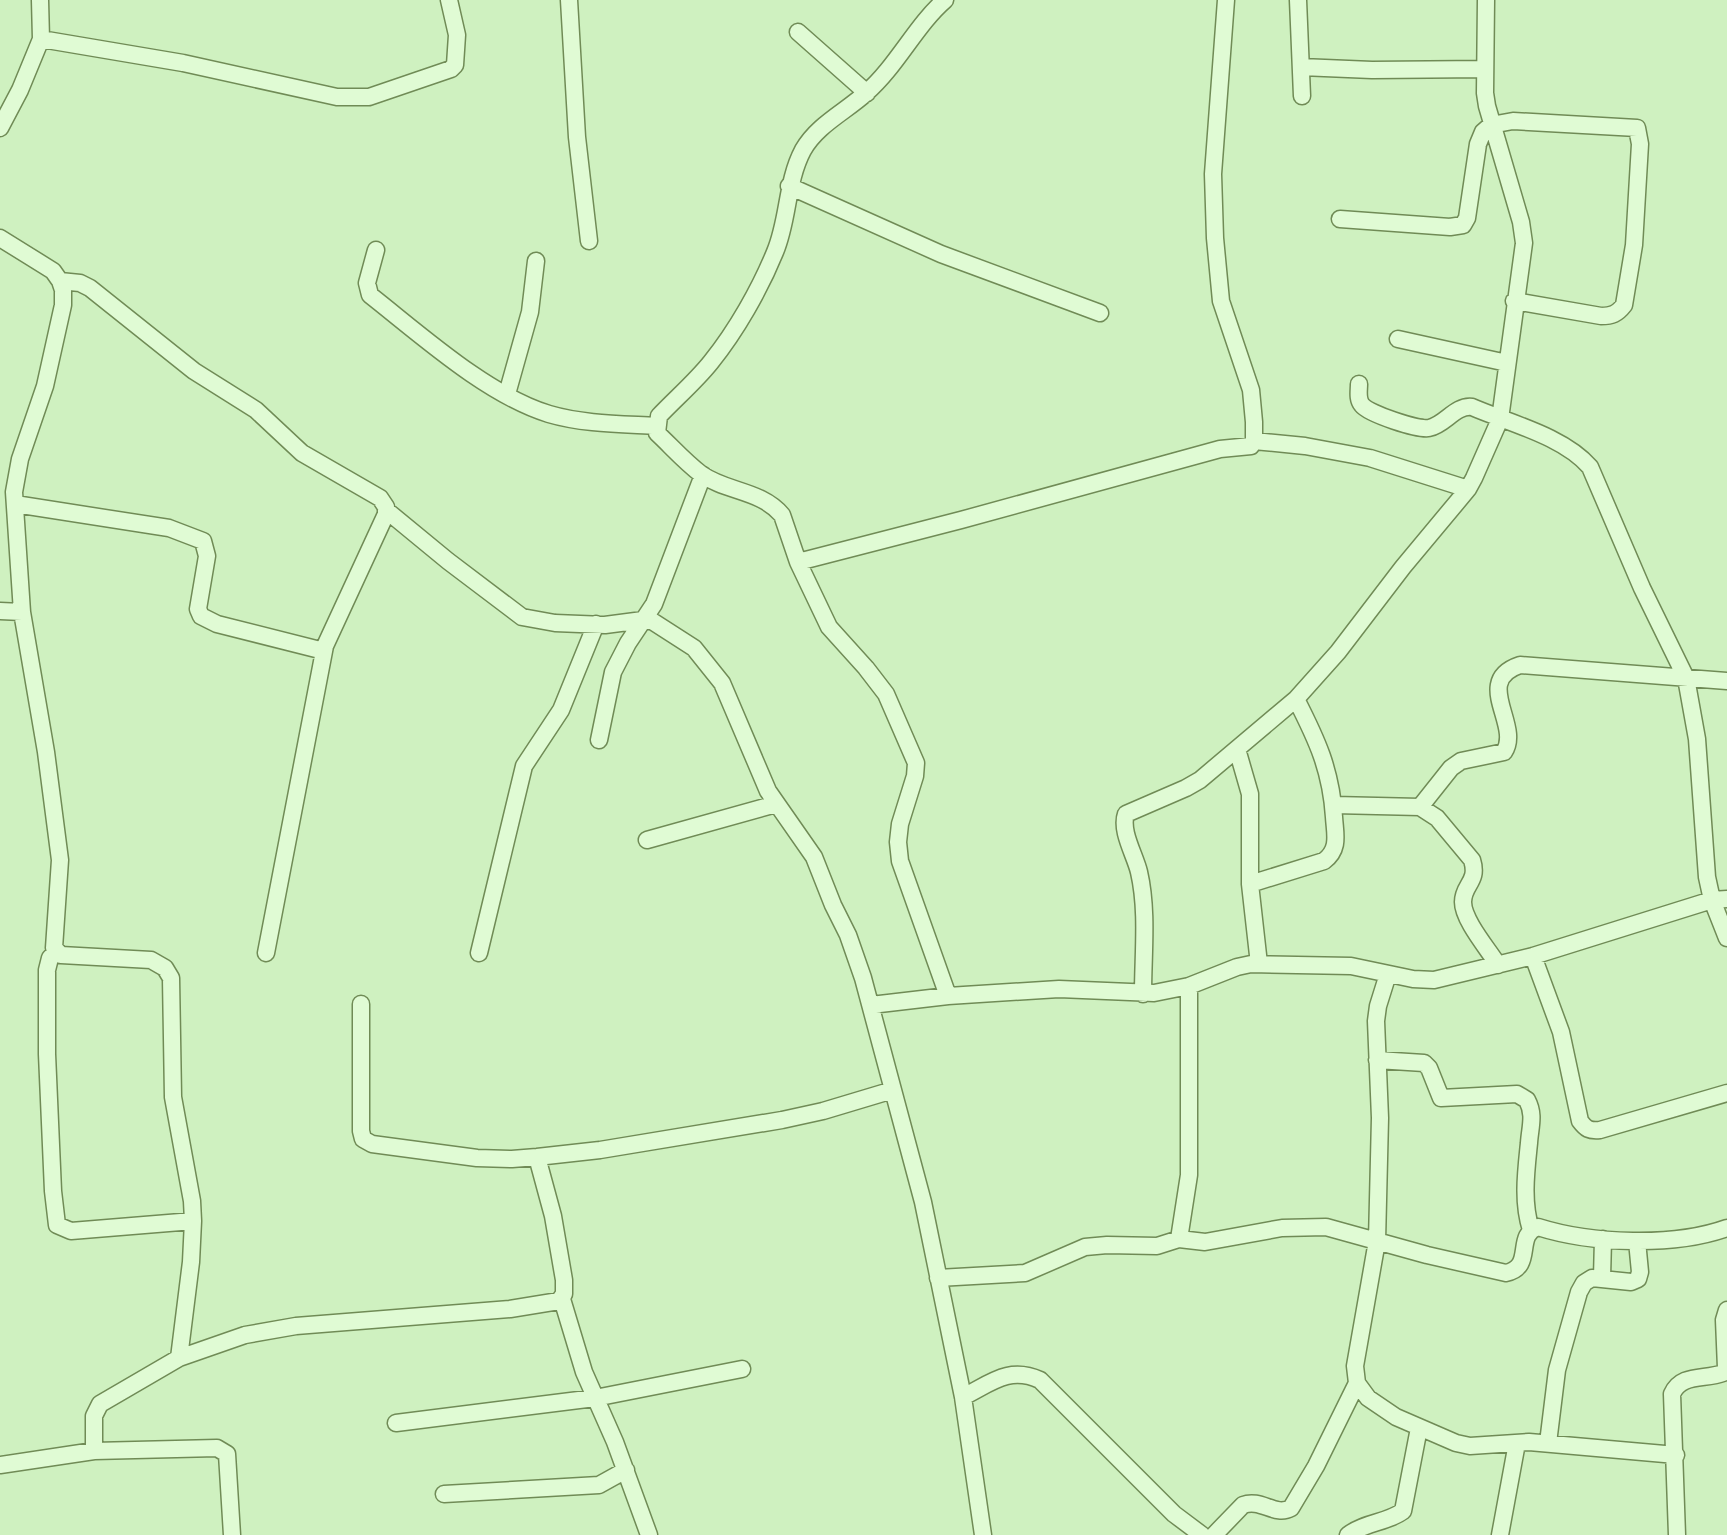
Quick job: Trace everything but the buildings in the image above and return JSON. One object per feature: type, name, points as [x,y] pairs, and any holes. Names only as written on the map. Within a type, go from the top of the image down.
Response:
[{"type":"street","points":[[0,128],[20,90],[41,39],[40,0]]},
{"type":"street","points":[[41,39],[183,64],[337,97],[369,97],[452,69],[456,65],[457,35],[449,0]]},
{"type":"street","points":[[569,0],[577,136],[589,241]]},
{"type":"street","points":[[945,0],[867,93],[813,135],[796,164],[776,251],[741,318],[709,365],[659,416],[656,426],[657,433],[703,475],[762,499],[778,510],[798,562],[829,627],[886,694],[906,746],[916,763],[915,776],[900,824],[900,862],[948,996]]},
{"type":"street","points":[[798,562],[1220,449],[1246,449],[1251,446],[1254,441],[1251,390],[1221,301],[1215,238],[1213,174],[1226,0]]},
{"type":"street","points":[[1298,0],[1302,96]]},
{"type":"street","points":[[1143,994],[1142,898],[1139,874],[1124,818],[1133,809],[1199,780],[1296,699],[1338,652],[1468,489],[1500,419],[1524,243],[1491,125],[1485,93],[1486,0]]},
{"type":"street","points":[[798,32],[867,93]]},
{"type":"street","points":[[1301,67],[1372,70],[1485,69]]},
{"type":"street","points":[[1340,219],[1450,227],[1463,225],[1467,218],[1478,144],[1483,132],[1491,125],[1513,121],[1637,128],[1640,133],[1634,245],[1623,305],[1611,316],[1601,316],[1514,301]]},
{"type":"street","points":[[789,186],[941,254],[1100,313]]},
{"type":"street","points":[[0,238],[42,263],[60,281],[63,305],[45,386],[20,459],[14,492],[22,612],[46,752],[60,860],[54,944],[56,952],[61,956],[151,960],[165,968],[172,984],[173,1097],[192,1201],[193,1221],[191,1262],[179,1358]]},
{"type":"street","points":[[376,250],[367,283],[370,295],[464,368],[507,394],[548,413],[571,419],[656,426]]},
{"type":"street","points":[[507,394],[530,313],[536,261]]},
{"type":"street","points":[[60,281],[80,283],[90,288],[194,371],[256,410],[295,449],[380,498],[386,510],[448,562],[522,617],[555,623],[617,625],[652,621],[694,648],[712,668],[726,691],[768,792],[814,857],[848,935],[871,1005],[923,1202],[963,1397],[983,1535]]},
{"type":"street","points":[[1398,339],[1507,363]]},
{"type":"street","points":[[1359,384],[1361,405],[1417,428],[1433,426],[1467,407],[1554,440],[1582,458],[1590,467],[1642,588],[1686,678],[1697,739],[1707,877],[1720,900],[1727,938]]},
{"type":"street","points":[[1254,441],[1305,446],[1370,458],[1468,489]]},
{"type":"street","points":[[599,740],[613,672],[654,604],[703,475]]},
{"type":"street","points":[[15,504],[169,528],[204,541],[207,556],[198,609],[201,616],[217,624],[324,651]]},
{"type":"street","points":[[266,953],[324,651],[336,617],[386,510]]},
{"type":"street","points":[[0,611],[22,612]]},
{"type":"street","points":[[480,953],[524,766],[561,710],[596,624]]},
{"type":"street","points":[[1420,807],[1451,768],[1461,761],[1504,752],[1508,745],[1508,734],[1498,697],[1503,674],[1509,668],[1520,665],[1727,681]]},
{"type":"street","points":[[1250,884],[1324,861],[1332,855],[1336,842],[1333,790],[1324,755],[1296,699]]},
{"type":"street","points":[[1237,749],[1250,794],[1250,884],[1259,964]]},
{"type":"street","points":[[647,840],[776,804]]},
{"type":"street","points":[[1334,805],[1420,807],[1437,818],[1472,860],[1474,880],[1464,895],[1463,904],[1466,916],[1498,965]]},
{"type":"street","points":[[871,1005],[948,996],[1059,989],[1143,994],[1189,986],[1237,967],[1259,964],[1351,966],[1412,979],[1434,980],[1533,956],[1720,900]]},
{"type":"street","points":[[56,952],[50,958],[47,970],[47,1054],[57,1225],[71,1231],[193,1221]]},
{"type":"street","points":[[1533,956],[1561,1032],[1580,1121],[1585,1128],[1590,1131],[1600,1130],[1727,1093]]},
{"type":"street","points":[[1388,974],[1377,1014],[1380,1118],[1377,1241],[1355,1366],[1357,1383],[1368,1398],[1396,1417],[1444,1440],[1470,1446],[1548,1443],[1676,1455]]},
{"type":"street","points":[[1179,1239],[1189,1175],[1189,986]]},
{"type":"street","points":[[361,1004],[361,1131],[363,1139],[372,1144],[469,1157],[537,1157],[600,1150],[782,1120],[893,1090]]},
{"type":"street","points":[[1377,1060],[1424,1063],[1429,1068],[1441,1098],[1517,1094],[1527,1100],[1533,1115],[1525,1211],[1531,1230]]},
{"type":"street","points":[[537,1157],[553,1216],[565,1280],[562,1299],[581,1363],[626,1470],[649,1535]]},
{"type":"street","points":[[938,1278],[1025,1273],[1084,1247],[1157,1246],[1179,1239],[1205,1242],[1282,1228],[1326,1227],[1506,1273],[1516,1271],[1527,1235],[1538,1227],[1603,1239],[1637,1241],[1714,1233],[1727,1228]]},
{"type":"street","points":[[1602,1278],[1603,1239]]},
{"type":"street","points":[[1548,1443],[1557,1370],[1579,1292],[1584,1283],[1592,1278],[1631,1282],[1638,1279],[1640,1272],[1637,1241]]},
{"type":"street","points":[[94,1451],[94,1416],[100,1404],[179,1358],[245,1335],[272,1329],[487,1312],[543,1305],[562,1299]]},
{"type":"street","points":[[1677,1535],[1672,1394],[1681,1381],[1716,1376],[1727,1368],[1724,1321],[1727,1310]]},
{"type":"street","points":[[396,1423],[595,1398],[742,1369]]},
{"type":"street","points":[[963,1397],[1012,1374],[1026,1374],[1040,1380],[1165,1505],[1202,1535]]},
{"type":"street","points":[[1214,1535],[1243,1505],[1258,1503],[1279,1511],[1291,1508],[1316,1466],[1357,1383]]},
{"type":"street","points":[[1348,1535],[1363,1526],[1397,1516],[1403,1511],[1419,1428]]},
{"type":"street","points":[[1500,1535],[1517,1443]]},
{"type":"street","points":[[0,1465],[94,1451],[217,1448],[226,1451],[229,1462],[232,1535]]},
{"type":"street","points":[[444,1494],[599,1485],[626,1470]]}]
